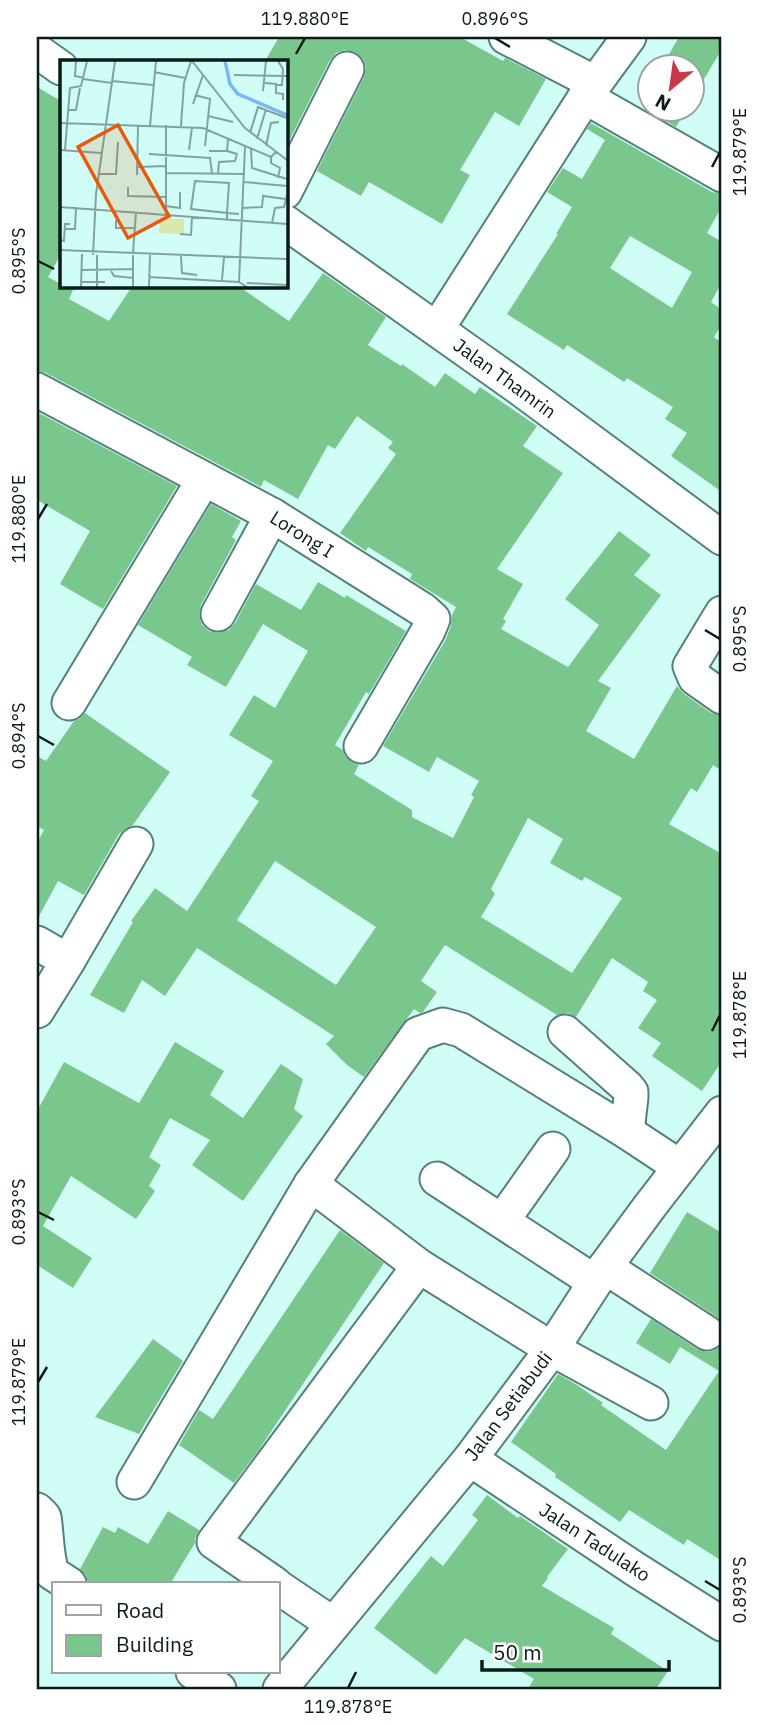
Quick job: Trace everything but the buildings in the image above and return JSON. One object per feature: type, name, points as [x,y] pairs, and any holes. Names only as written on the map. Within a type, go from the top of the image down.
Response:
[{"type":"street","points":[[506,37],[722,175]]},
{"type":"street","points":[[437,329],[590,90],[629,37]]},
{"type":"street","points":[[37,51],[60,67]]},
{"type":"street","points":[[287,188],[347,69]]},
{"type":"street","name":"Jalan Thamrin","points":[[287,223],[437,329],[722,538]]},
{"type":"street","name":"Lorong I","points":[[37,390],[272,514],[433,619],[361,746]]},
{"type":"street","points":[[69,703],[204,479]]},
{"type":"street","points":[[218,614],[272,514]]},
{"type":"street","points":[[722,613],[690,666],[695,678],[722,697]]},
{"type":"street","points":[[37,1011],[136,844]]},
{"type":"street","points":[[37,943],[68,961]]},
{"type":"street","points":[[134,1482],[311,1184],[418,1034],[443,1025],[461,1030],[680,1167]]},
{"type":"street","points":[[565,1032],[627,1087],[631,1097],[627,1132]]},
{"type":"street","name":"Jalan Setiabudi","points":[[280,1689],[470,1459],[552,1349],[600,1274],[722,1113]]},
{"type":"street","points":[[502,1221],[554,1149]]},
{"type":"street","points":[[437,1179],[502,1221],[707,1333]]},
{"type":"street","points":[[311,1184],[419,1266],[552,1349],[651,1403]]},
{"type":"street","points":[[270,1582],[214,1542],[419,1266]]},
{"type":"street","name":"Jalan Tadulako","points":[[470,1459],[635,1569],[722,1623]]},
{"type":"street","points":[[37,1510],[44,1517],[52,1573],[66,1582]]},
{"type":"street","points":[[280,1589],[333,1624]]},
{"type":"street","points":[[196,1674],[219,1689]]}]
